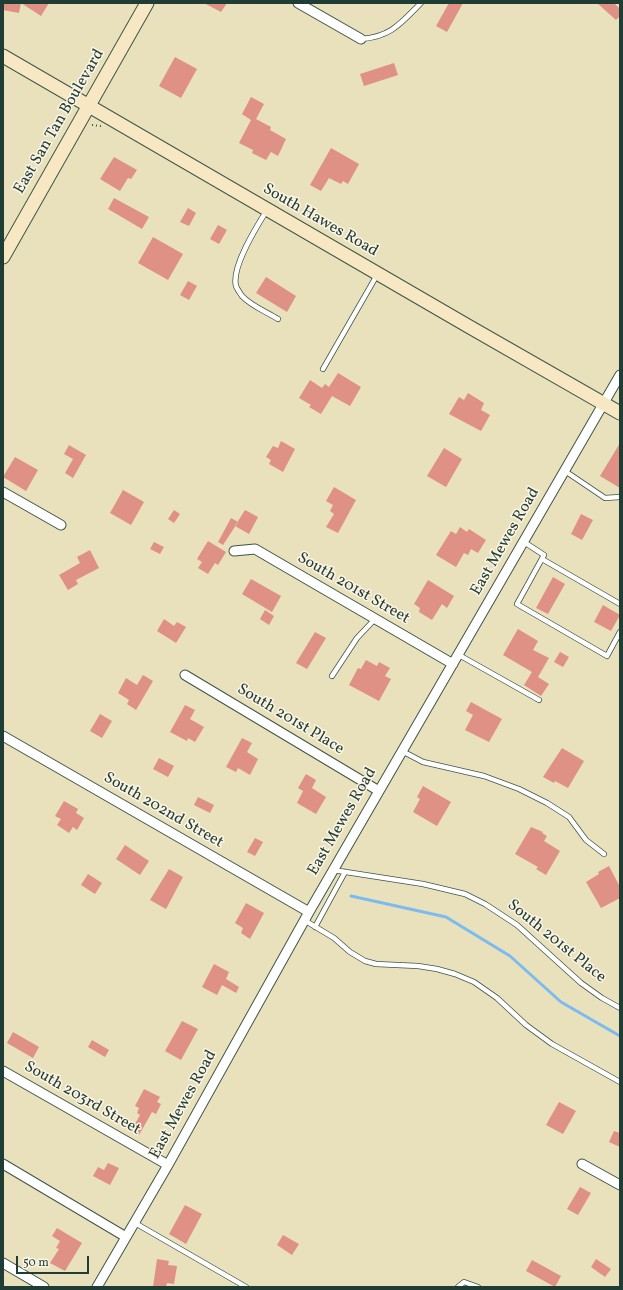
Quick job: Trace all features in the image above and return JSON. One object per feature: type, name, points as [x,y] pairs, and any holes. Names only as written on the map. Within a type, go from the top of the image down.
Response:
[{"type":"main road","name":"East San Tan Boulevard","points":[[3,257],[147,3]]},
{"type":"main road","name":"South Hawes Road","points":[[3,56],[620,413]]},
{"type":"street","points":[[298,3],[361,38]]},
{"type":"street","name":"East Mewes Road","points":[[97,1287],[168,1165],[333,870],[620,375]]},
{"type":"street","points":[[3,492],[60,525]]},
{"type":"street","name":"South 201st Street","points":[[234,551],[255,549],[453,664]]},
{"type":"street","name":"South 201st Place","points":[[185,675],[379,791]]},
{"type":"street","name":"South 202nd Street","points":[[3,736],[307,916]]},
{"type":"street","name":"South 203rd Street","points":[[3,1071],[168,1165]]},
{"type":"street","points":[[3,1164],[126,1237]]},
{"type":"street","points":[[582,1164],[620,1185]]},
{"type":"street","points":[[3,1263],[44,1287]]},
{"type":"lane","points":[[361,38],[373,38],[397,27],[421,3]]},
{"type":"lane","points":[[267,210],[251,237],[238,265],[236,286],[243,297],[278,319]]},
{"type":"lane","points":[[323,369],[378,274]]},
{"type":"lane","points":[[565,471],[605,498],[620,498]]},
{"type":"lane","points":[[524,542],[544,555],[517,604],[607,656],[620,632]]},
{"type":"lane","points":[[542,559],[620,604]]},
{"type":"lane","points":[[332,676],[357,638],[375,619]]},
{"type":"lane","points":[[459,654],[539,700]]},
{"type":"lane","points":[[402,751],[423,762],[484,776],[519,789],[542,800],[569,817],[586,840],[604,854]]},
{"type":"lane","name":"South 201st Place","points":[[333,870],[423,884],[465,894],[485,904],[517,925],[581,983],[602,998],[620,1008]]},
{"type":"lane","points":[[315,926],[345,872]]},
{"type":"lane","points":[[307,916],[315,926],[334,938],[350,952],[365,961],[376,964],[418,966],[437,969],[455,974],[474,982],[498,998],[526,1025],[552,1044],[620,1082]]},
{"type":"lane","points":[[135,1223],[246,1287]]},
{"type":"lane","points":[[458,1287],[464,1282],[478,1287]]},
{"type":"building","points":[[4,3],[21,3],[19,13],[3,10]]},
{"type":"building","points":[[21,3],[49,3],[41,16]]},
{"type":"building","points":[[204,3],[227,3],[221,12]]},
{"type":"building","points":[[449,3],[463,3],[447,32],[436,26]]},
{"type":"building","points":[[597,3],[614,3],[620,9],[620,16],[616,20]]},
{"type":"building","points":[[175,57],[197,69],[181,98],[159,86]]},
{"type":"building","points":[[394,63],[398,75],[364,86],[360,74]]},
{"type":"building","points":[[251,97],[264,104],[256,119],[271,127],[270,130],[286,139],[278,156],[271,152],[266,160],[252,153],[253,150],[239,143],[251,120],[242,114]]},
{"type":"building","points":[[331,148],[359,164],[348,184],[343,181],[341,184],[329,178],[321,191],[310,185]]},
{"type":"building","points":[[114,157],[137,170],[131,179],[128,178],[120,191],[100,179]]},
{"type":"building","points":[[114,198],[149,217],[142,229],[108,209]]},
{"type":"building","points":[[188,208],[196,213],[189,226],[180,222]]},
{"type":"building","points":[[218,225],[227,230],[219,244],[210,239]]},
{"type":"building","points":[[153,237],[183,254],[168,280],[138,263]]},
{"type":"building","points":[[266,277],[296,296],[287,312],[256,293]]},
{"type":"building","points":[[188,281],[197,286],[189,300],[180,295]]},
{"type":"building","points":[[338,373],[361,387],[350,406],[332,396],[321,414],[309,407],[311,405],[299,398],[310,380],[322,388],[325,384],[329,387]]},
{"type":"building","points":[[468,393],[484,403],[481,410],[490,415],[481,431],[449,414],[459,397],[464,400]]},
{"type":"building","points":[[281,441],[295,449],[283,472],[269,464],[271,460],[266,457],[273,446],[278,448]]},
{"type":"building","points":[[620,443],[620,488],[600,476]]},
{"type":"building","points":[[69,445],[86,455],[73,478],[65,473],[73,459],[64,454]]},
{"type":"building","points":[[444,448],[462,459],[446,487],[427,476]]},
{"type":"building","points":[[15,457],[38,470],[26,491],[3,477]]},
{"type":"building","points":[[334,487],[356,500],[338,533],[326,527],[334,514],[330,511],[333,505],[326,501]]},
{"type":"building","points":[[123,490],[144,502],[131,525],[110,513]]},
{"type":"building","points":[[174,510],[180,514],[174,523],[168,519]]},
{"type":"building","points":[[245,510],[258,517],[249,534],[235,526]]},
{"type":"building","points":[[581,514],[593,520],[582,540],[571,534]]},
{"type":"building","points":[[231,518],[238,522],[223,545],[218,542]]},
{"type":"building","points":[[460,527],[467,532],[469,529],[486,540],[478,553],[471,549],[468,555],[464,553],[456,567],[436,555],[451,531],[456,534]]},
{"type":"building","points":[[208,541],[226,552],[218,565],[215,563],[208,574],[198,568],[202,562],[197,559]]},
{"type":"building","points":[[154,542],[164,547],[160,554],[150,549]]},
{"type":"building","points":[[90,550],[99,568],[76,580],[78,584],[68,590],[59,575],[80,563],[77,557]]},
{"type":"building","points":[[553,577],[565,584],[548,614],[536,608]]},
{"type":"building","points":[[251,579],[281,596],[272,612],[242,594]]},
{"type":"building","points":[[428,580],[454,596],[447,608],[442,604],[432,620],[419,612],[420,608],[414,604]]},
{"type":"building","points":[[603,605],[620,615],[611,631],[594,622]]},
{"type":"building","points":[[265,610],[274,616],[269,625],[260,619]]},
{"type":"building","points":[[164,619],[174,626],[177,622],[186,627],[176,643],[157,631]]},
{"type":"building","points":[[518,629],[538,641],[533,650],[549,658],[538,677],[549,684],[541,696],[524,685],[532,672],[503,655]]},
{"type":"building","points":[[315,632],[326,638],[307,669],[296,663]]},
{"type":"building","points":[[560,652],[569,657],[563,667],[554,662]]},
{"type":"building","points":[[366,660],[377,666],[379,662],[390,668],[385,676],[391,679],[379,701],[349,685],[358,668],[361,669]]},
{"type":"building","points":[[143,675],[153,681],[136,710],[127,704],[129,700],[118,693],[126,678],[137,685]]},
{"type":"building","points":[[471,702],[502,719],[489,742],[465,730],[473,715],[466,711]]},
{"type":"building","points":[[185,705],[195,710],[190,719],[204,727],[195,742],[188,738],[187,741],[170,732]]},
{"type":"building","points":[[100,714],[112,721],[102,738],[90,731]]},
{"type":"building","points":[[242,738],[252,743],[247,752],[258,759],[250,775],[238,768],[236,772],[226,767]]},
{"type":"building","points":[[562,748],[584,761],[568,788],[543,777]]},
{"type":"building","points":[[159,758],[174,766],[168,777],[153,769]]},
{"type":"building","points":[[306,774],[316,780],[312,788],[326,797],[316,814],[297,803],[303,791],[298,788]]},
{"type":"building","points":[[423,786],[451,802],[437,826],[413,812],[420,799],[417,797]]},
{"type":"building","points":[[198,797],[214,805],[210,813],[194,805]]},
{"type":"building","points":[[64,801],[78,809],[76,813],[84,818],[77,830],[73,827],[69,833],[57,825],[61,819],[55,816]]},
{"type":"building","points":[[531,827],[543,832],[542,833],[547,836],[544,841],[560,851],[546,875],[536,869],[538,867],[515,854]]},
{"type":"building","points":[[255,838],[263,842],[255,856],[247,852]]},
{"type":"building","points":[[125,845],[149,861],[140,875],[116,859]]},
{"type":"building","points":[[609,866],[620,887],[620,898],[601,908],[586,882],[599,874],[598,872]]},
{"type":"building","points":[[169,869],[183,877],[166,909],[150,900]]},
{"type":"building","points":[[88,874],[102,883],[95,894],[81,885]]},
{"type":"building","points":[[246,903],[264,913],[250,939],[241,933],[243,928],[235,923]]},
{"type":"building","points":[[214,964],[229,972],[226,979],[239,987],[236,993],[222,985],[217,995],[202,987]]},
{"type":"building","points":[[182,1021],[198,1029],[181,1060],[165,1051]]},
{"type":"building","points":[[13,1032],[39,1047],[33,1058],[7,1043]]},
{"type":"building","points":[[92,1040],[109,1050],[105,1057],[88,1047]]},
{"type":"building","points":[[144,1089],[160,1097],[157,1102],[161,1104],[156,1114],[152,1112],[139,1135],[131,1131],[140,1115],[137,1113],[139,1108],[135,1106]]},
{"type":"building","points":[[559,1102],[576,1111],[563,1134],[546,1125]]},
{"type":"building","points":[[614,1131],[620,1133],[620,1147],[609,1142]]},
{"type":"building","points":[[108,1163],[119,1168],[110,1185],[93,1176],[98,1167],[104,1170]]},
{"type":"building","points":[[580,1187],[591,1193],[578,1215],[567,1209]]},
{"type":"building","points":[[185,1205],[202,1214],[186,1244],[169,1234]]},
{"type":"building","points":[[57,1228],[82,1243],[65,1271],[50,1263],[59,1249],[56,1248],[60,1241],[52,1236]]},
{"type":"building","points":[[283,1235],[299,1244],[292,1255],[277,1245]]},
{"type":"building","points":[[157,1259],[169,1261],[168,1265],[177,1266],[174,1284],[167,1283],[166,1287],[153,1287]]},
{"type":"building","points":[[596,1259],[611,1269],[605,1277],[591,1267]]},
{"type":"building","points":[[532,1260],[561,1276],[555,1287],[526,1271]]},
{"type":"waterway","points":[[351,896],[446,917],[510,956],[561,1002],[620,1036]]}]
